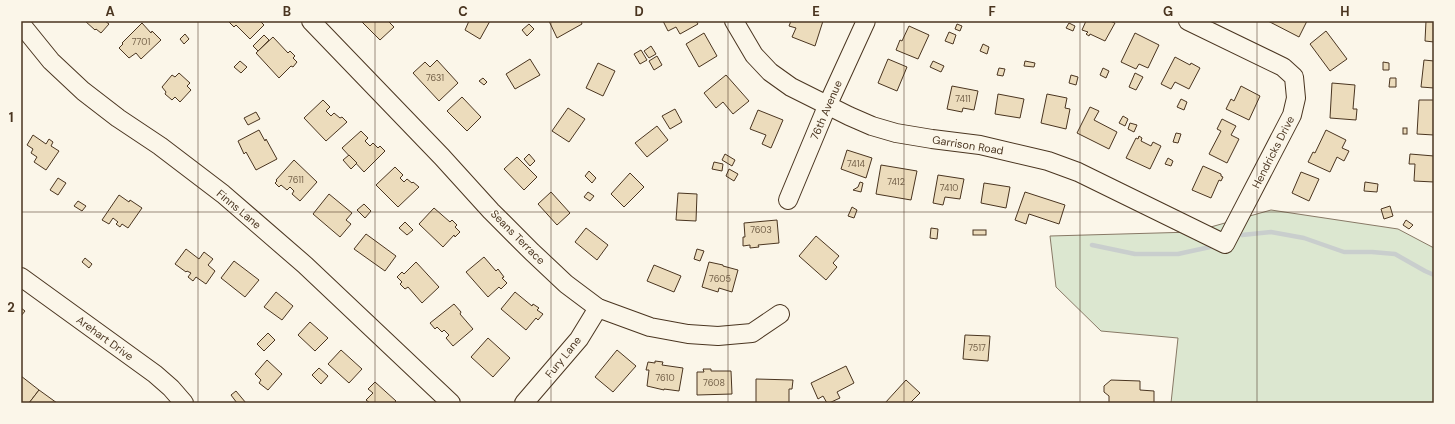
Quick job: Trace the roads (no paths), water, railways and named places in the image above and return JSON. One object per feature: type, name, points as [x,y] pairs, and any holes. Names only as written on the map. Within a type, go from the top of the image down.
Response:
[{"type":"street","name":"Seans Terrace","points":[[311,21],[442,157],[491,211],[566,284],[598,308],[650,327],[688,334],[718,336],[752,333],[780,314]]},
{"type":"street","name":"Garrison Road","points":[[734,21],[754,55],[770,72],[791,87],[872,126],[896,133],[980,146],[1048,161],[1078,172],[1225,244]]},
{"type":"street","name":"76th Avenue","points":[[788,200],[828,104],[866,21]]},
{"type":"street","name":"Hendricks Drive","points":[[1188,21],[1283,67],[1294,78],[1296,98],[1292,115],[1225,244]]},
{"type":"street","name":"Finns Lane","points":[[21,24],[51,61],[83,91],[118,118],[160,146],[223,194],[305,265],[451,403]]},
{"type":"street","name":"Arehart Drive","points":[[21,277],[155,374],[176,400]]},
{"type":"street","name":"Fury Lane","points":[[524,403],[579,339],[598,308]]},
{"type":"waterway","points":[[1242,235],[1271,232],[1304,238],[1344,252],[1395,254],[1434,275]]},
{"type":"waterway","points":[[1092,245],[1135,254],[1178,254],[1210,247]]}]
